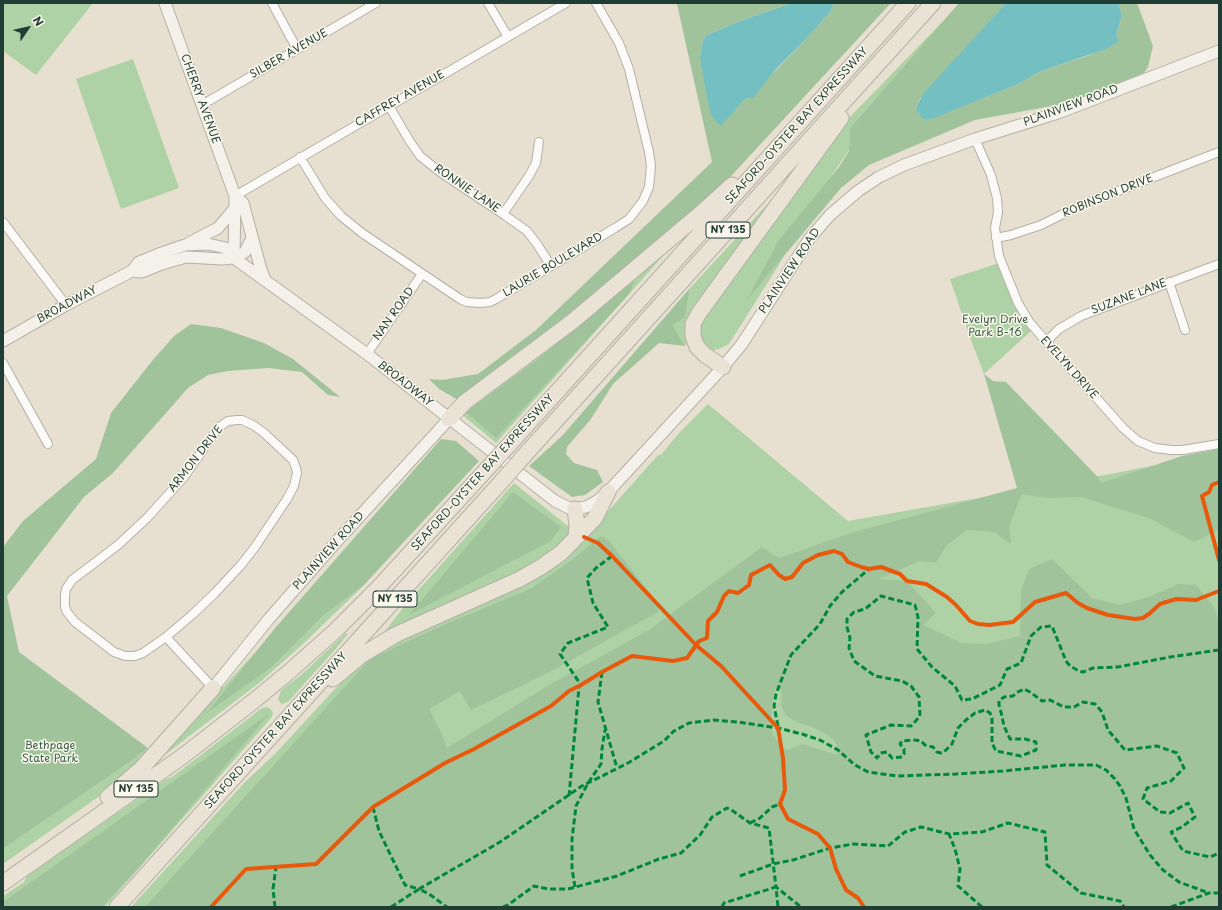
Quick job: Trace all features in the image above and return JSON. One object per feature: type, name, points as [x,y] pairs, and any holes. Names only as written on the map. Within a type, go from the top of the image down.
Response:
[{"type":"highway","name":"SEAFORD-OYSTER BAY EXPRESSWAY","points":[[3,883],[183,756],[243,710],[318,646],[378,588],[908,3]]},
{"type":"highway","name":"SEAFORD-OYSTER BAY EXPRESSWAY","points":[[117,907],[933,3]]},
{"type":"highway","points":[[723,367],[705,355],[694,342],[692,330],[696,319],[885,56]]},
{"type":"highway","points":[[449,419],[465,402],[573,321],[701,213],[788,135]]},
{"type":"highway","points":[[288,717],[351,664],[378,644],[408,628],[532,573],[561,552],[595,518],[608,492]]},
{"type":"highway","points":[[575,509],[577,525],[576,537]]},
{"type":"highway","points":[[45,853],[141,769],[213,688]]},
{"type":"main road","name":"CHERRY AVENUE","points":[[165,3],[235,196],[234,258]]},
{"type":"main road","name":"PLAINVIEW ROAD","points":[[575,509],[592,505],[608,492],[723,367],[742,344],[810,238],[830,215],[856,193],[879,177],[904,165],[975,139],[1058,113],[1219,51]]},
{"type":"main road","name":"CHERRY AVENUE","points":[[235,196],[243,203],[260,266],[266,280]]},
{"type":"main road","points":[[184,245],[218,228],[235,208]]},
{"type":"main road","points":[[234,258],[245,252],[252,238]]},
{"type":"main road","name":"BROADWAY","points":[[3,341],[66,305],[132,271],[139,262],[184,245],[208,244],[226,248],[234,258],[367,354],[555,501],[564,506],[575,509]]},
{"type":"main road","name":"BROADWAY","points":[[132,271],[142,272],[186,257],[222,259],[234,258]]},
{"type":"main road","name":"PLAINVIEW ROAD","points":[[213,688],[268,620],[331,547],[449,419]]},
{"type":"street","points":[[272,3],[297,49]]},
{"type":"street","name":"SILBER AVENUE","points":[[202,105],[376,3]]},
{"type":"street","points":[[488,3],[508,37]]},
{"type":"street","name":"CAFFREY AVENUE","points":[[235,196],[566,3]]},
{"type":"street","name":"LAURIE BOULEVARD","points":[[300,157],[325,198],[341,216],[362,233],[460,299],[467,302],[480,303],[496,299],[629,219],[643,201],[649,187],[652,166],[629,69],[619,43],[596,3]]},
{"type":"street","name":"RONNIE LANE","points":[[389,106],[420,156],[440,172],[527,231],[551,266]]},
{"type":"street","name":"EVELYN DRIVE","points":[[975,139],[991,175],[997,198],[998,212],[995,228],[999,256],[1018,303],[1030,323],[1123,428],[1138,441],[1155,448],[1171,450],[1183,450],[1219,444]]},
{"type":"street","points":[[503,214],[536,163],[539,142]]},
{"type":"street","name":"ROBINSON DRIVE","points":[[996,238],[1011,235],[1041,225],[1079,206],[1219,152]]},
{"type":"street","points":[[3,222],[66,305]]},
{"type":"street","name":"SUZANE LANE","points":[[1046,342],[1059,329],[1081,316],[1219,264]]},
{"type":"street","name":"NAN ROAD","points":[[367,354],[422,274]]},
{"type":"street","points":[[1169,282],[1185,330]]},
{"type":"street","points":[[3,363],[48,444]]},
{"type":"street","name":"ARMON DRIVE","points":[[242,420],[263,432],[291,457],[296,468],[294,486],[274,519],[241,565],[215,593],[166,637],[143,653],[136,656],[125,656],[114,652],[75,622],[67,612],[64,595],[72,580],[118,545],[147,518],[184,477],[218,428],[228,421],[242,420]]},
{"type":"street","points":[[166,637],[213,688]]},
{"type":"green space","points":[[3,3],[93,3],[36,75],[3,51]]},
{"type":"green space","points":[[792,3],[740,21],[707,35],[703,40],[700,57],[733,112],[743,101],[749,98],[805,40],[830,12],[834,3],[891,3],[708,201],[545,333],[458,400],[439,389],[429,379],[442,380],[478,374],[536,330],[712,162],[677,4]]},
{"type":"green space","points":[[959,3],[1006,3],[920,99],[916,108],[928,120],[1018,84],[1039,72],[1090,55],[1118,41],[1116,36],[1122,15],[1118,3],[1137,3],[1153,46],[1148,67],[1144,73],[1074,102],[975,120],[869,165],[841,188],[747,300],[779,240],[839,167],[849,151],[850,128]]},
{"type":"green space","points":[[949,15],[850,128],[849,150],[748,298],[785,255],[729,344],[711,351],[704,346],[699,335],[703,320],[761,242],[805,175],[846,121]]},
{"type":"green space","points":[[133,59],[179,188],[121,209],[76,79]]},
{"type":"green space","points":[[785,185],[687,326],[687,342],[685,346],[673,325],[685,318],[690,288]]},
{"type":"green space","points":[[665,252],[496,443],[460,413]]},
{"type":"green space","name":"Evelyn Drive Park B-16","points":[[999,263],[1019,316],[1031,331],[984,374],[950,279]]},
{"type":"green space","points":[[635,278],[630,293],[496,438],[466,412],[536,361]]},
{"type":"green space","points":[[690,288],[685,318],[673,325],[685,346],[659,343],[613,384],[591,419],[567,447],[566,454],[574,463],[597,470],[603,482],[585,495],[572,497],[529,466],[562,436]]},
{"type":"green space","name":"Bethpage State Park","points":[[191,324],[221,328],[264,343],[293,359],[340,397],[328,395],[302,372],[268,368],[228,371],[208,375],[188,388],[113,473],[84,497],[7,596],[19,652],[148,748],[3,849],[3,547],[23,521],[96,459],[111,413],[174,336]]},
{"type":"green space","points":[[984,374],[993,381],[1006,382],[1096,475],[1101,483],[1182,456],[1219,449],[1219,530],[1194,542],[1151,519],[1082,497],[1048,498],[1022,494],[1009,526],[1011,544],[994,532],[967,530],[946,546],[936,563],[920,561],[879,579],[907,581],[936,613],[923,625],[962,643],[985,644],[1020,636],[1021,591],[1029,569],[1052,559],[1092,598],[1119,605],[1149,597],[1179,584],[1196,585],[1214,607],[1219,622],[1219,907],[145,907],[370,659],[439,627],[532,588],[573,559],[601,536],[609,541],[657,602],[658,612],[544,675],[471,710],[460,691],[429,709],[441,732],[447,748],[549,685],[649,630],[762,547],[779,558],[854,532],[1017,488]],"holes":[[[776,687],[782,691],[781,706],[786,715],[794,721],[815,728],[832,738],[837,745],[837,755],[803,744],[787,750],[782,748],[772,733],[772,705]]]},
{"type":"green space","points":[[708,404],[848,521],[1058,484],[1219,453],[1219,907],[131,907],[245,782],[276,753],[359,665],[386,645],[586,536],[658,455],[661,455],[679,433]]},
{"type":"green space","points":[[441,439],[456,441],[479,461],[362,587],[324,615],[272,667],[206,714],[276,627]]},
{"type":"green space","points":[[514,483],[569,527],[573,533],[562,545],[535,564],[385,634],[385,631],[406,604]]},
{"type":"green space","points":[[513,492],[561,527],[551,541],[409,615]]},
{"type":"green space","points":[[362,587],[304,643],[259,683],[154,763],[210,698],[224,686],[264,643],[207,713],[272,667],[324,615]]},
{"type":"green space","points":[[346,633],[348,634],[333,652],[289,701],[282,704],[278,700],[281,690],[301,675]]},
{"type":"green space","points":[[268,707],[273,712],[272,717],[105,907],[3,907],[3,896],[24,882],[27,876],[166,779],[172,777],[262,708]]},
{"type":"green space","points":[[270,713],[141,865],[102,907],[3,907],[3,902]]},
{"type":"green space","points":[[148,748],[145,755],[134,769],[101,795],[3,864],[3,849]]},
{"type":"water","points":[[792,3],[834,3],[830,12],[777,68],[753,98],[743,101],[721,126],[716,122],[711,114],[706,92],[700,57],[703,40],[707,35],[740,21]]},
{"type":"water","points":[[1006,3],[1118,3],[1122,15],[1116,36],[1119,41],[1106,49],[1039,72],[1018,84],[937,117],[928,120],[922,118],[916,108],[923,94]]},
{"type":"marked path","points":[[569,796],[579,687],[581,685],[560,654],[568,643],[608,627],[593,603],[587,578],[596,568],[612,556]]},
{"type":"marked path","points":[[778,726],[774,706],[776,694],[791,655],[820,624],[830,606],[842,592],[869,569]]},
{"type":"marked path","points":[[1219,650],[1170,657],[1118,667],[1093,668],[1083,672],[1070,666],[1066,661],[1052,626],[1041,627],[1031,636],[1021,663],[1007,669],[1000,685],[972,699],[962,700],[955,686],[932,667],[917,649],[918,617],[915,605],[881,596],[865,609],[854,612],[847,619],[847,627],[850,638],[849,648],[854,661],[875,676],[902,681],[911,686],[919,697],[920,716],[911,726],[891,725],[866,735],[871,752],[877,758],[881,753],[887,752],[892,758],[902,757],[904,754],[904,749],[900,744],[902,741],[921,741],[925,745],[933,747],[937,752],[944,752],[952,744],[958,728],[975,713],[985,710],[990,713],[992,718],[992,743],[996,751],[1021,756],[1036,750],[1036,742],[1025,739],[1010,739],[1004,726],[999,705],[999,701],[1004,697],[1013,696],[1024,689],[1042,701],[1050,700],[1064,707],[1074,707],[1083,702],[1095,704],[1102,712],[1108,730],[1125,750],[1157,746],[1177,753],[1184,768],[1171,781],[1147,788],[1143,799],[1160,812],[1170,813],[1188,803],[1195,817],[1182,827],[1171,832],[1183,851],[1210,857],[1219,853]]},
{"type":"marked path","points":[[602,672],[598,702],[617,768]]},
{"type":"marked path","points":[[373,807],[379,831],[405,885],[419,889],[500,842],[582,786],[628,763],[664,741],[674,731],[689,723],[714,720],[738,722],[778,728],[820,740],[838,750],[855,765],[868,772],[898,776],[1003,771],[1065,765],[1096,765],[1106,770],[1120,786],[1126,798],[1134,829],[1150,855],[1163,870],[1179,882],[1209,893]]},
{"type":"marked path","points":[[575,887],[572,869],[572,839],[576,806],[588,783],[601,764],[605,730]]},
{"type":"marked path","points":[[750,823],[760,818],[772,807],[780,804]]},
{"type":"marked path","points":[[503,907],[534,886],[548,889],[568,889],[617,876],[659,859],[681,853],[700,835],[712,817],[727,808],[750,823],[769,828],[776,887],[801,907]]},
{"type":"marked path","points":[[982,907],[958,886],[960,869],[955,849],[949,834],[982,832],[1008,823],[1045,832],[1047,865],[1081,893],[1120,901],[1124,907]]},
{"type":"marked path","points":[[740,876],[773,864],[793,860],[830,848],[853,844],[888,846],[905,832],[921,827],[949,834]]},
{"type":"marked path","points":[[275,907],[273,889],[276,867]]},
{"type":"marked path","points":[[722,907],[724,903],[776,887],[778,907]]},
{"type":"marked path","points":[[391,907],[419,889],[429,894],[447,907]]},
{"type":"marked path","points":[[1171,907],[1209,893],[1219,893]]},
{"type":"cycle path","points":[[1219,482],[1212,485],[1209,492],[1202,496],[1219,560]]},
{"type":"cycle path","points":[[584,537],[598,543],[612,556],[696,645],[721,666],[778,728],[783,758],[785,790],[780,804],[788,819],[818,834],[830,848],[836,869],[846,890],[858,898],[864,907]]},
{"type":"cycle path","points":[[211,907],[246,869],[316,864],[373,807],[445,763],[474,749],[551,706],[569,691],[632,656],[673,661],[687,658],[699,641],[707,638],[708,621],[717,612],[724,596],[729,591],[738,593],[749,585],[751,575],[770,565],[785,579],[792,577],[803,563],[818,555],[834,551],[842,554],[848,562],[861,567],[869,569],[881,567],[900,574],[907,581],[926,584],[947,597],[970,621],[978,624],[989,625],[1013,622],[1035,602],[1066,593],[1087,608],[1108,615],[1135,619],[1143,618],[1160,604],[1176,599],[1196,600],[1219,591]]}]
